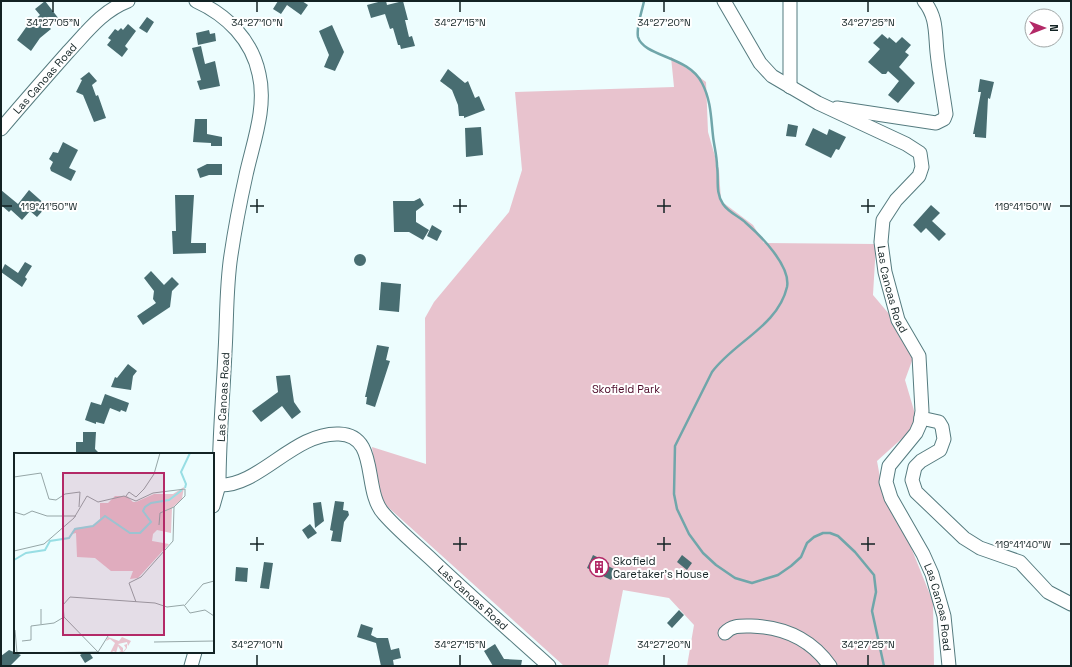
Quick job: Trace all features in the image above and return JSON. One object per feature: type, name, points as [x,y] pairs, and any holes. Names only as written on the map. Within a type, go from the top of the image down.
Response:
[{"type":"street","name":"Las Canoas Road","points":[[196,1],[235,27],[244,38],[256,62],[261,85],[259,122],[243,189],[230,258],[227,292],[219,485],[237,483],[302,443],[316,438],[336,434],[355,438],[366,453],[372,493],[383,514],[476,601],[549,666]]},
{"type":"street","name":"Las Canoas Road","points":[[724,1],[760,63],[772,76],[824,106],[906,144],[920,153],[922,158],[922,168],[919,176],[896,200],[883,220],[880,242],[889,292],[898,320],[919,356],[921,418],[916,433],[889,466],[886,477],[887,488],[932,574],[944,616],[949,666]]},
{"type":"street","points":[[790,1],[790,87]]},
{"type":"street","points":[[824,106],[936,123],[944,119],[946,114],[937,51],[936,25],[934,16],[924,1]]},
{"type":"street","name":"Las Canoas Road","points":[[1,129],[39,84],[96,22],[120,2]]},
{"type":"street","points":[[921,418],[939,422],[942,427],[944,439],[940,450],[921,461],[915,467],[912,480],[916,492],[964,538],[980,548],[1020,562],[1048,592],[1071,604]]},
{"type":"street","points":[[214,502],[219,485]]},
{"type":"street","points":[[725,633],[735,627],[770,627],[782,630],[808,642],[830,666]]},
{"type":"street","points":[[191,666],[195,653]]},
{"type":"green space","name":"Skofield Park","points":[[671,57],[706,82],[708,132],[719,170],[721,201],[753,225],[764,243],[876,244],[873,295],[917,347],[905,380],[918,424],[877,461],[881,483],[896,510],[933,602],[934,666],[687,666],[694,625],[669,598],[623,590],[608,666],[564,666],[379,499],[372,447],[426,464],[425,318],[434,302],[509,212],[522,170],[515,92],[674,87]]},
{"type":"building","points":[[45,1],[59,19],[49,27],[51,29],[40,38],[31,51],[17,40],[27,26],[40,15],[35,9]]},
{"type":"building","points":[[278,1],[302,1],[308,5],[301,15],[287,5],[281,14],[273,9]]},
{"type":"building","points":[[386,1],[387,5],[403,1],[408,20],[405,20],[409,37],[412,36],[415,46],[401,49],[400,45],[398,45],[393,28],[390,29],[385,14],[371,18],[367,5]]},
{"type":"building","points":[[147,17],[154,22],[147,33],[139,28]]},
{"type":"building","points":[[128,24],[136,31],[125,46],[128,49],[122,57],[107,45],[111,40],[108,38],[115,29],[118,31],[121,28],[123,30]]},
{"type":"building","points":[[332,25],[344,52],[335,71],[324,67],[329,55],[319,31]]},
{"type":"building","points":[[209,30],[210,34],[215,33],[216,41],[198,45],[196,33]]},
{"type":"building","points":[[882,34],[888,39],[889,37],[896,43],[902,37],[911,45],[905,52],[909,55],[899,67],[915,83],[898,103],[888,95],[899,81],[888,71],[886,74],[882,74],[868,62],[880,49],[873,43]]},
{"type":"building","points":[[201,46],[205,64],[215,61],[220,86],[200,90],[197,81],[201,80],[192,48]]},
{"type":"building","points":[[448,69],[465,83],[468,81],[475,98],[479,96],[485,110],[464,118],[464,116],[459,116],[458,105],[452,90],[440,81]]},
{"type":"building","points":[[89,72],[97,81],[92,85],[96,96],[98,95],[106,118],[94,122],[83,95],[76,92],[82,80],[80,79]]},
{"type":"building","points":[[980,79],[994,82],[990,99],[988,98],[986,138],[975,137],[975,134],[973,134],[981,92],[978,92]]},
{"type":"building","points":[[195,119],[207,119],[207,134],[222,137],[222,146],[211,146],[211,143],[193,142]]},
{"type":"building","points":[[788,124],[798,126],[796,137],[786,136]]},
{"type":"building","points":[[481,127],[483,155],[466,157],[465,128]]},
{"type":"building","points":[[813,128],[827,135],[829,129],[846,137],[839,150],[836,149],[831,158],[805,145]]},
{"type":"building","points":[[63,142],[78,150],[69,168],[76,171],[71,181],[51,171],[50,168],[53,162],[49,159],[53,152],[58,153]]},
{"type":"building","points":[[207,164],[222,164],[222,175],[209,175],[200,178],[197,169]]},
{"type":"building","points":[[1,190],[18,204],[29,190],[47,206],[37,217],[30,211],[22,220],[11,210],[9,212],[1,205]]},
{"type":"building","points":[[175,195],[194,195],[191,243],[206,243],[206,253],[173,254],[172,231],[176,231]]},
{"type":"building","points":[[420,198],[424,205],[416,211],[416,222],[429,230],[423,240],[409,232],[394,232],[393,201],[414,201]]},
{"type":"building","points":[[931,205],[940,213],[932,221],[946,234],[939,241],[926,228],[921,233],[913,225]]},
{"type":"building","points":[[432,225],[442,231],[437,241],[427,236]]},
{"type":"building","points":[[360,254],[364,256],[366,260],[364,264],[360,266],[356,264],[354,260],[356,256]]},
{"type":"building","points":[[25,262],[32,266],[25,277],[27,279],[22,287],[1,272],[5,264],[18,273]]},
{"type":"building","points":[[151,271],[164,285],[172,277],[179,284],[172,291],[170,307],[143,325],[137,316],[156,303],[153,299],[154,291],[144,278]]},
{"type":"building","points":[[381,282],[401,284],[399,312],[379,310]]},
{"type":"building","points":[[377,345],[389,347],[386,360],[390,361],[375,407],[366,404],[367,397],[365,397]]},
{"type":"building","points":[[128,364],[137,371],[133,376],[131,390],[111,387],[115,377],[117,378]]},
{"type":"building","points":[[290,375],[294,402],[301,412],[292,419],[282,406],[261,422],[252,411],[278,392],[276,376]]},
{"type":"building","points":[[105,394],[129,403],[126,412],[121,410],[120,412],[110,408],[104,424],[96,422],[96,424],[85,420],[91,402],[101,405]]},
{"type":"building","points":[[83,432],[96,432],[95,449],[99,453],[76,453],[76,442],[83,442]]},
{"type":"building","points":[[335,501],[344,502],[343,510],[348,511],[349,515],[344,522],[341,542],[331,541],[333,531],[330,530]]},
{"type":"building","points":[[321,502],[324,521],[315,528],[313,503]]},
{"type":"building","points":[[310,524],[317,533],[308,539],[302,530]]},
{"type":"building","name":"Skofield Caretaker's House","points":[[593,555],[609,563],[608,566],[616,570],[611,580],[587,568]]},
{"type":"building","points":[[682,555],[692,563],[687,570],[677,562]]},
{"type":"building","points":[[264,562],[273,563],[269,589],[260,588]]},
{"type":"building","points":[[236,567],[248,568],[247,582],[235,581]]},
{"type":"building","points":[[679,610],[684,615],[672,628],[667,623]]},
{"type":"building","points":[[361,624],[373,628],[371,635],[377,638],[388,638],[391,650],[399,648],[401,658],[393,660],[394,666],[381,666],[376,643],[357,637]]},
{"type":"building","points":[[495,644],[504,659],[522,660],[521,666],[493,666],[484,651]]},
{"type":"building","points":[[9,650],[21,655],[10,666],[1,666],[1,656]]},
{"type":"building","points":[[83,653],[90,653],[93,658],[85,663],[80,655]]},
{"type":"waterway","points":[[644,1],[638,28],[638,37],[642,44],[649,49],[687,67],[696,74],[705,89],[710,109],[713,140],[717,158],[718,190],[723,204],[767,243],[780,261],[787,279],[787,287],[782,301],[775,313],[721,361],[712,372],[675,446],[674,494],[677,509],[689,534],[703,553],[716,565],[735,578],[752,583],[778,575],[791,566],[801,557],[807,543],[814,537],[823,533],[830,533],[838,536],[855,552],[874,575],[876,592],[872,611],[884,666]]},
{"type":"place","name":"Skofield Caretaker's House","points":[[599,567]]}]
